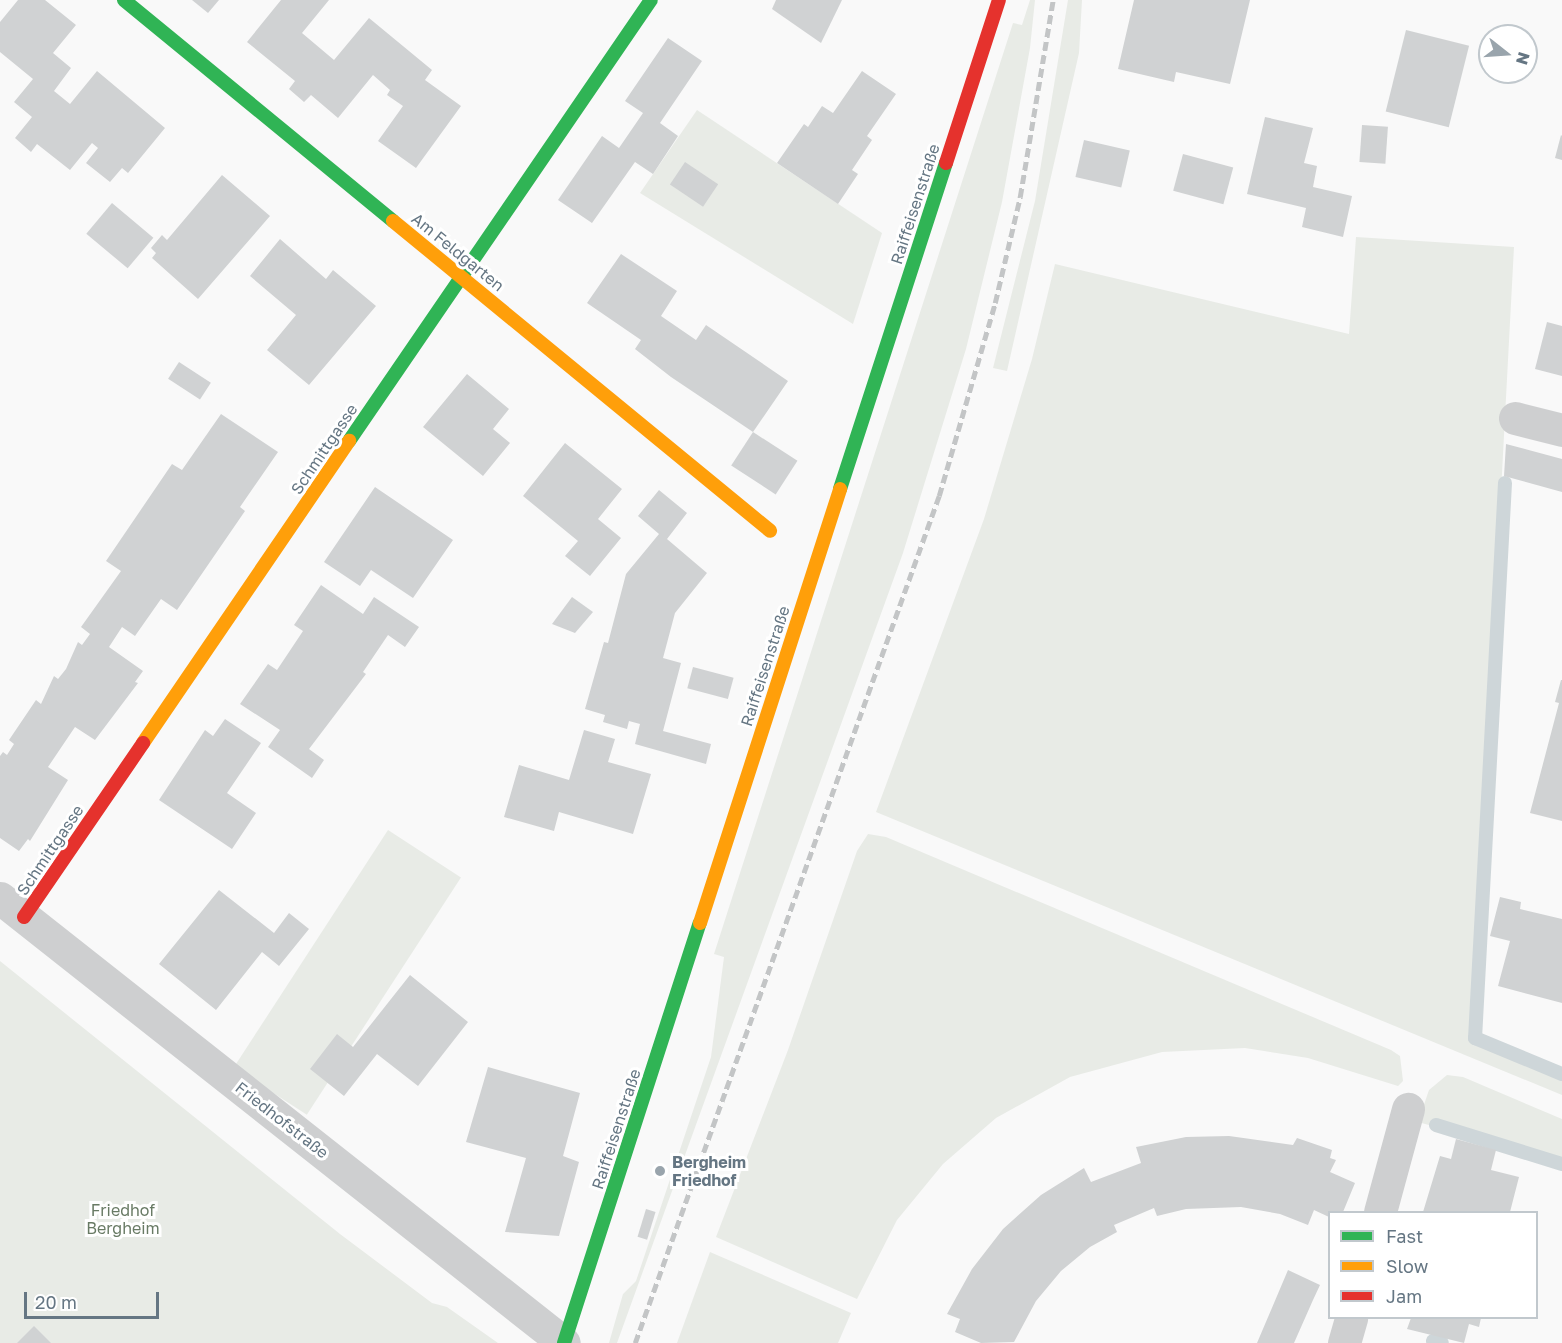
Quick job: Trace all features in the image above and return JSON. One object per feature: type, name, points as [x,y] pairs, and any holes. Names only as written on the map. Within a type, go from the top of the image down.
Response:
[{"type":"street","name":"Am Feldgarten","points":[[124,0],[463,276],[770,531]]},
{"type":"street","name":"Schmittgasse","points":[[12,908],[463,276],[651,0]]},
{"type":"street","name":"Raiffeisenstraße","points":[[564,1343],[999,0]]},
{"type":"street","points":[[1515,418],[1562,430]]},
{"type":"street","name":"Friedhofstraße","points":[[12,908],[564,1343]]},
{"type":"street","points":[[1380,1211],[1408,1109]]},
{"type":"street","points":[[1344,1343],[1350,1319]]},
{"type":"green space","points":[[1030,0],[1035,0],[1030,48],[1002,202],[966,349],[903,553],[617,1343],[609,1343],[623,1294],[636,1281],[711,1057],[724,957],[714,954],[1013,23],[1022,25]]},
{"type":"green space","points":[[1068,0],[1082,0],[1079,53],[1007,371],[993,368],[1035,201]]},
{"type":"green space","points":[[697,110],[882,233],[853,324],[640,193]]},
{"type":"green space","points":[[1356,237],[1514,247],[1472,1039],[1562,1077],[1562,1095],[876,812],[984,519],[1032,359],[1055,264],[1349,334]]},
{"type":"green space","points":[[388,830],[461,877],[307,1115],[234,1067]]},
{"type":"green space","points":[[868,834],[886,837],[1391,1050],[1400,1056],[1403,1081],[1398,1086],[1308,1058],[1245,1048],[1162,1052],[1070,1077],[996,1118],[943,1164],[897,1220],[857,1299],[716,1237],[788,1050],[857,851]]},
{"type":"green space","name":"Friedhof Bergheim","points":[[0,961],[340,1234],[432,1303],[447,1307],[498,1343],[0,1343]]},
{"type":"green space","points":[[1447,1075],[1463,1077],[1562,1119],[1562,1160],[1438,1121],[1436,1127],[1418,1122],[1429,1090]]},
{"type":"green space","points":[[710,1252],[851,1313],[838,1343],[677,1343]]},
{"type":"building","points":[[18,0],[45,0],[76,25],[53,53],[71,68],[54,91],[70,104],[97,71],[165,128],[128,173],[122,168],[110,182],[86,163],[98,148],[92,143],[70,170],[37,144],[31,152],[15,138],[32,117],[14,102],[33,79],[0,52],[0,22]]},
{"type":"building","points":[[192,0],[219,0],[208,13]]},
{"type":"building","points":[[281,0],[329,0],[302,33],[334,60],[369,18],[432,70],[425,80],[461,106],[416,168],[378,141],[403,106],[387,95],[390,90],[373,75],[338,118],[311,95],[304,102],[289,89],[295,81],[247,42]]},
{"type":"building","points":[[776,0],[842,0],[821,43],[772,9]]},
{"type":"building","points":[[1134,0],[1250,0],[1230,84],[1176,72],[1174,82],[1118,69]]},
{"type":"building","points":[[1406,30],[1469,46],[1449,127],[1386,112]]},
{"type":"building","points":[[668,38],[702,61],[660,123],[678,136],[653,174],[635,162],[592,223],[558,200],[602,136],[619,148],[643,113],[625,101]]},
{"type":"building","points":[[862,71],[896,94],[867,136],[872,140],[852,170],[858,174],[838,204],[777,163],[804,124],[808,127],[822,106],[833,113]]},
{"type":"building","points":[[1265,117],[1313,128],[1304,163],[1317,166],[1313,187],[1352,196],[1343,237],[1302,227],[1306,208],[1247,194]]},
{"type":"building","points":[[1362,125],[1388,127],[1385,164],[1359,162]]},
{"type":"building","points":[[1562,136],[1562,160],[1555,158]]},
{"type":"building","points":[[1084,140],[1130,151],[1121,188],[1075,177]]},
{"type":"building","points":[[1183,154],[1233,167],[1223,204],[1173,191]]},
{"type":"building","points":[[685,162],[718,184],[703,207],[670,184]]},
{"type":"building","points":[[222,175],[270,216],[198,299],[152,258],[156,253],[151,248],[162,235],[167,240]]},
{"type":"building","points":[[112,203],[153,238],[128,268],[86,234]]},
{"type":"building","points":[[280,239],[326,279],[333,270],[376,306],[309,385],[267,350],[296,315],[250,276]]},
{"type":"building","points":[[621,254],[677,291],[661,316],[696,340],[706,325],[788,381],[753,432],[671,377],[635,349],[641,340],[587,303]]},
{"type":"building","points":[[1547,322],[1562,326],[1562,376],[1535,369]]},
{"type":"building","points":[[179,362],[211,383],[200,399],[168,379]]},
{"type":"building","points":[[467,374],[509,409],[493,429],[510,443],[483,476],[423,427]]},
{"type":"building","points":[[221,414],[278,452],[240,507],[245,511],[177,610],[161,599],[135,636],[122,627],[109,647],[143,671],[135,682],[138,683],[95,740],[75,727],[48,767],[68,780],[30,841],[28,839],[19,851],[0,838],[0,756],[3,752],[7,755],[14,744],[9,740],[36,700],[41,704],[54,676],[58,679],[66,669],[78,642],[82,645],[90,634],[81,627],[121,571],[106,561],[172,464],[182,470]]},
{"type":"building","points":[[753,432],[797,461],[776,494],[731,466]]},
{"type":"building","points":[[565,443],[622,489],[598,519],[621,538],[590,576],[565,556],[578,541],[523,496]]},
{"type":"building","points":[[1506,444],[1562,459],[1562,492],[1504,476]]},
{"type":"building","points":[[375,487],[453,540],[413,598],[371,570],[360,586],[324,562]]},
{"type":"building","points":[[659,490],[687,513],[667,539],[707,573],[675,613],[663,658],[681,663],[663,731],[711,744],[706,764],[635,744],[640,724],[629,721],[627,729],[603,722],[605,715],[585,709],[604,642],[608,643],[626,574],[659,534],[638,516]]},
{"type":"building","points":[[321,585],[363,614],[374,597],[419,627],[405,647],[388,635],[363,672],[366,674],[309,749],[324,760],[312,778],[268,747],[280,730],[240,704],[268,664],[277,670],[303,631],[294,625]]},
{"type":"building","points":[[572,597],[593,612],[575,633],[552,624]]},
{"type":"building","points":[[693,667],[734,678],[728,699],[687,688]]},
{"type":"building","points":[[1561,680],[1562,821],[1530,813],[1559,703],[1555,702]]},
{"type":"building","points":[[225,719],[261,743],[227,793],[256,813],[232,849],[159,800],[205,730],[213,736]]},
{"type":"building","points":[[584,730],[615,739],[608,762],[651,774],[633,834],[559,812],[554,831],[504,817],[519,765],[569,780]]},
{"type":"building","points":[[219,890],[274,933],[289,913],[309,929],[279,966],[262,952],[216,1010],[159,964]]},
{"type":"building","points":[[1500,897],[1521,902],[1520,909],[1562,919],[1562,1003],[1498,986],[1510,941],[1490,936]]},
{"type":"building","points":[[410,975],[468,1022],[418,1086],[377,1054],[344,1096],[310,1069],[337,1034],[353,1047]]},
{"type":"building","points":[[488,1067],[580,1093],[563,1156],[579,1162],[559,1236],[505,1232],[526,1158],[466,1142]]},
{"type":"building","points":[[1229,1136],[1293,1145],[1297,1138],[1332,1150],[1330,1158],[1336,1160],[1330,1172],[1355,1183],[1343,1211],[1328,1211],[1328,1217],[1314,1210],[1308,1225],[1280,1214],[1241,1207],[1186,1209],[1157,1216],[1154,1208],[1114,1225],[1117,1232],[1090,1247],[1061,1271],[1036,1301],[1014,1342],[981,1343],[955,1332],[960,1319],[947,1314],[972,1269],[1003,1229],[1041,1195],[1084,1168],[1091,1182],[1141,1163],[1136,1147],[1186,1137]]},
{"type":"building","points":[[1456,1139],[1496,1150],[1491,1170],[1519,1177],[1510,1211],[1423,1211],[1440,1156],[1451,1159]]},
{"type":"building","points":[[646,1209],[656,1212],[647,1240],[638,1237]]},
{"type":"building","points":[[1288,1270],[1320,1285],[1294,1343],[1257,1343]]},
{"type":"building","points":[[1411,1319],[1481,1319],[1479,1327],[1469,1324],[1464,1343],[1407,1329]]},
{"type":"building","points":[[34,1326],[51,1343],[17,1343]]},
{"type":"waterway","points":[[1505,483],[1475,1038],[1562,1074]]},
{"type":"waterway","points":[[1436,1125],[1562,1164]]},
{"type":"waterway","points":[[1433,1341],[1442,1343]]},
{"type":"railway","points":[[635,1343],[939,496],[995,303],[1020,197],[1053,0]]},
{"type":"traffic: fast","points":[[124,0],[393,221]]},
{"type":"traffic: fast","points":[[349,441],[651,0]]},
{"type":"traffic: fast","points":[[840,489],[946,163]]},
{"type":"traffic: fast","points":[[564,1343],[700,923]]},
{"type":"traffic: slow","points":[[393,221],[770,531]]},
{"type":"traffic: slow","points":[[143,743],[349,441]]},
{"type":"traffic: slow","points":[[700,923],[840,489]]},
{"type":"traffic: jam","points":[[946,163],[999,0]]},
{"type":"traffic: jam","points":[[24,917],[143,743]]},
{"type":"place","name":"Bergheim Friedhof","points":[[660,1171]]}]
